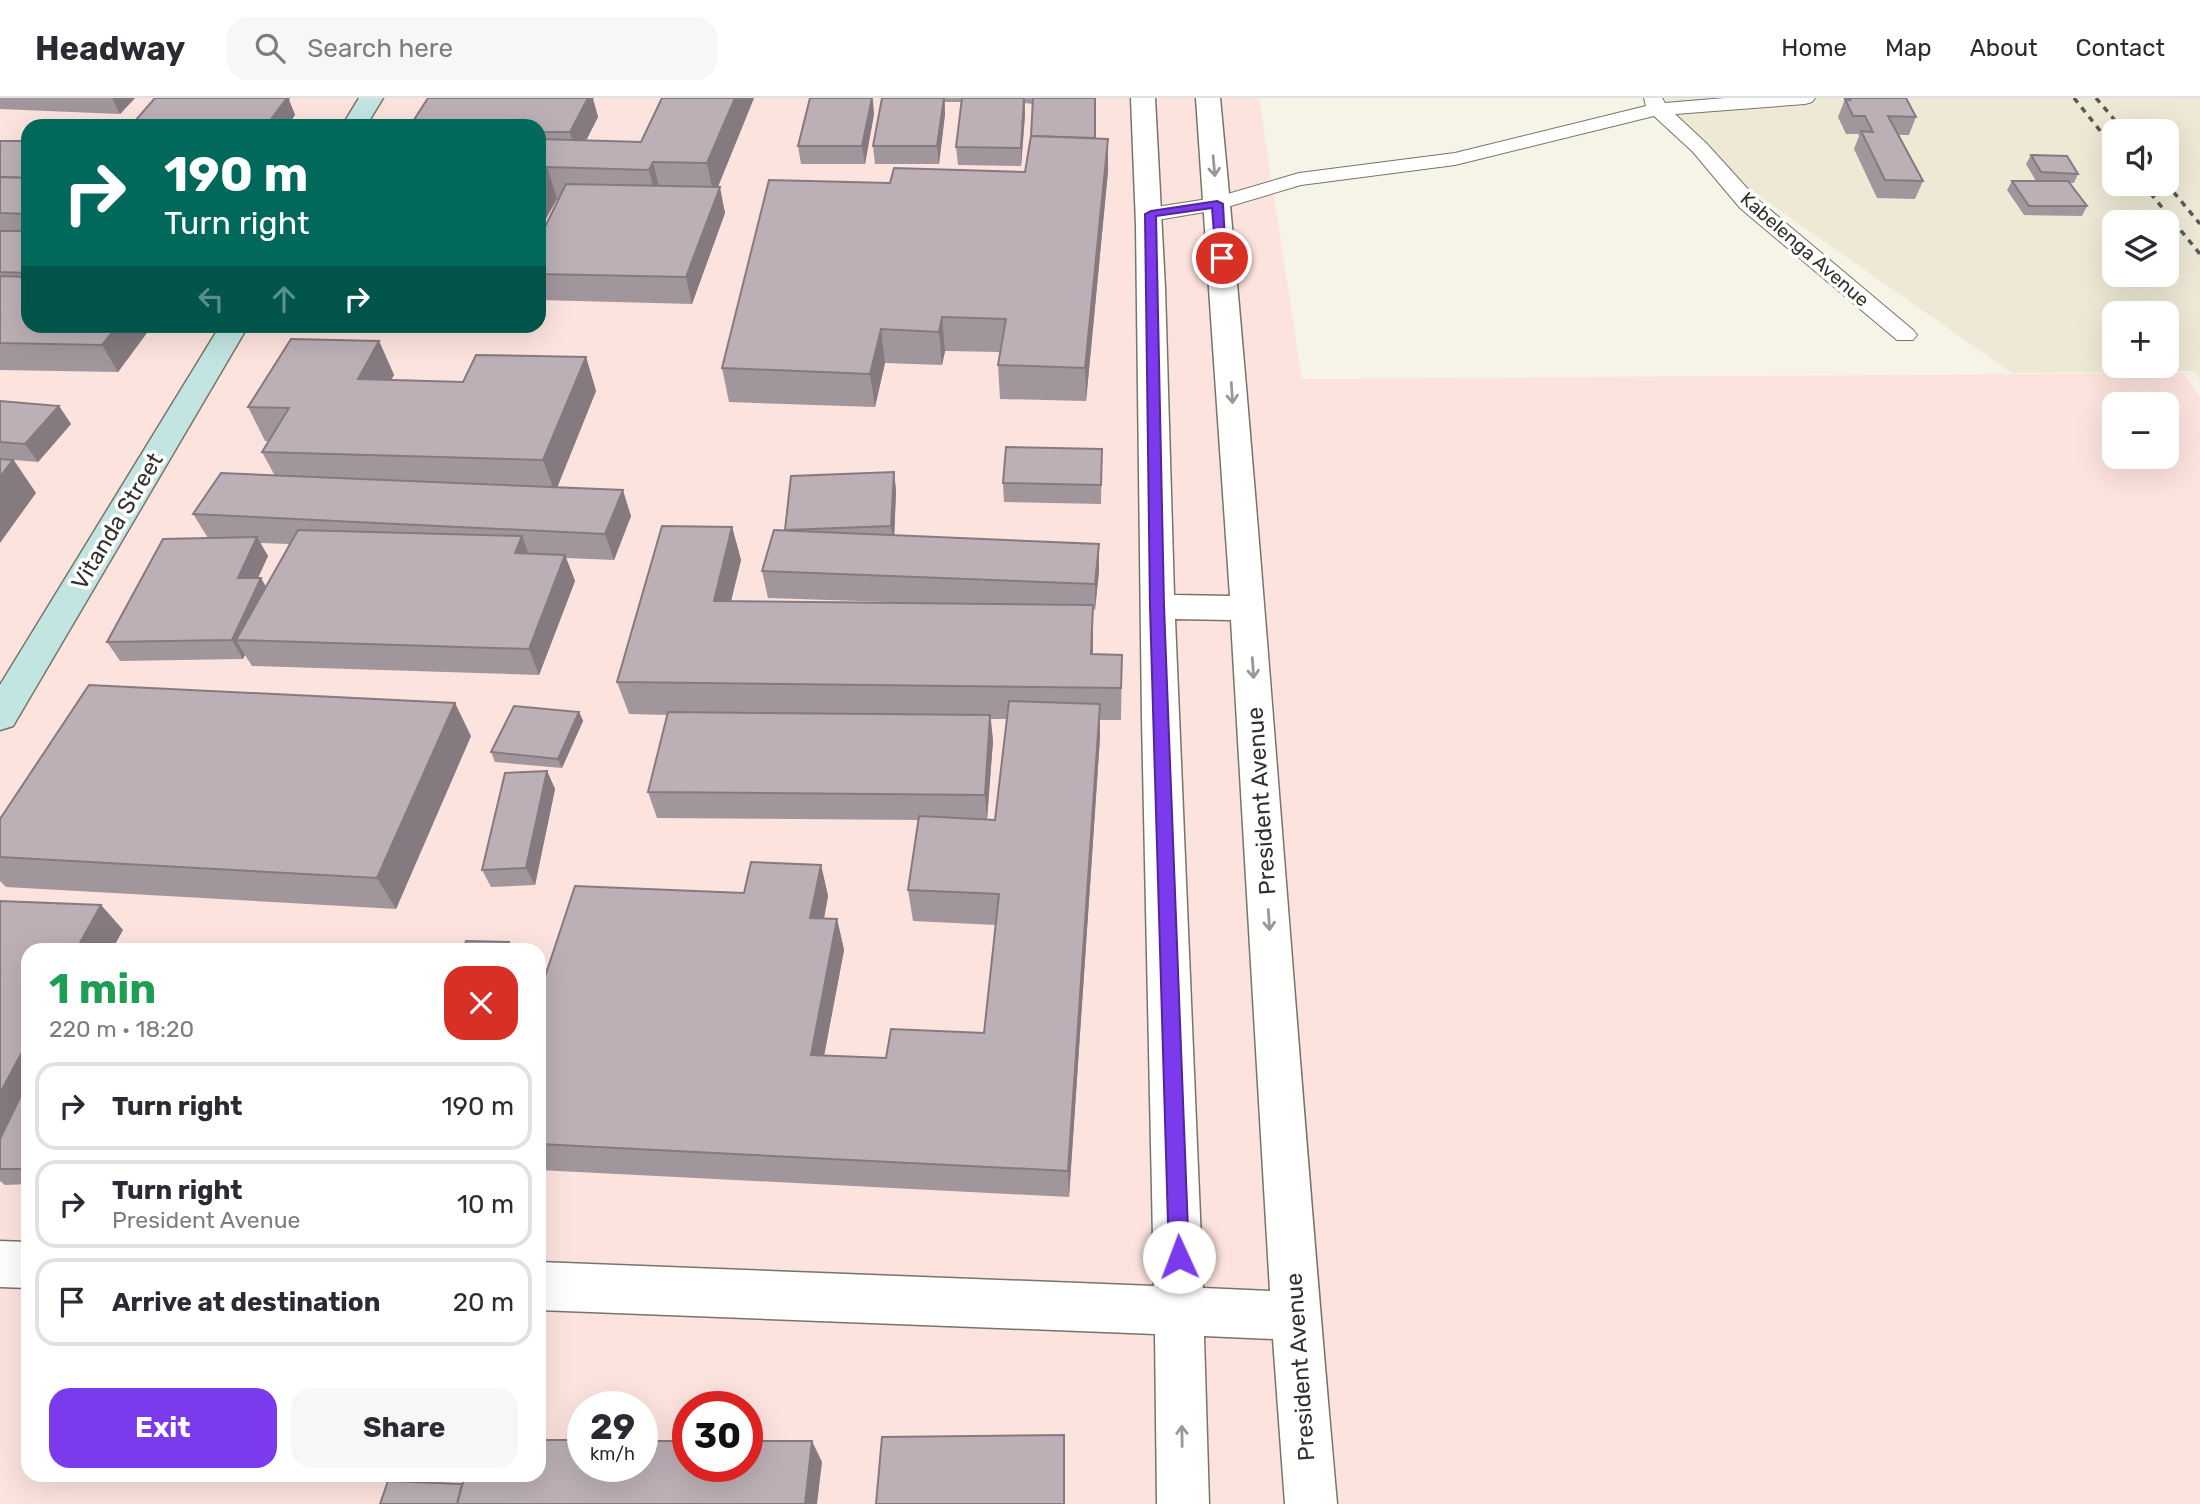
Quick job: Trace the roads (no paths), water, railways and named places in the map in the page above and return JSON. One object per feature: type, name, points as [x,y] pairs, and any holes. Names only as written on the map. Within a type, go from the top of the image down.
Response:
[{"type":"street","points":[[358,119],[371,98]]},
{"type":"street","points":[[1143,98],[1151,214],[1157,606],[1181,1311],[1183,1504]]},
{"type":"street","name":"President Avenue","points":[[1208,98],[1249,609],[1311,1504]]},
{"type":"street","name":"Vitanda Street","points":[[0,716],[230,333]]},
{"type":"street","points":[[1157,606],[1249,609]]},
{"type":"street","points":[[0,1264],[21,1265]]},
{"type":"street","points":[[546,1286],[1296,1316]]},
{"type":"lane","points":[[1151,214],[1217,204],[1299,179],[1455,159],[1655,104],[1805,98]]},
{"type":"lane","name":"Kabelenga Avenue","points":[[1655,104],[1700,148],[1748,203],[1905,335]]},
{"type":"railway","points":[[2074,98],[2102,133]]},
{"type":"railway","points":[[2096,98],[2114,119]]},
{"type":"railway","points":[[2153,196],[2200,254]]},
{"type":"railway","points":[[2177,196],[2200,224]]}]
